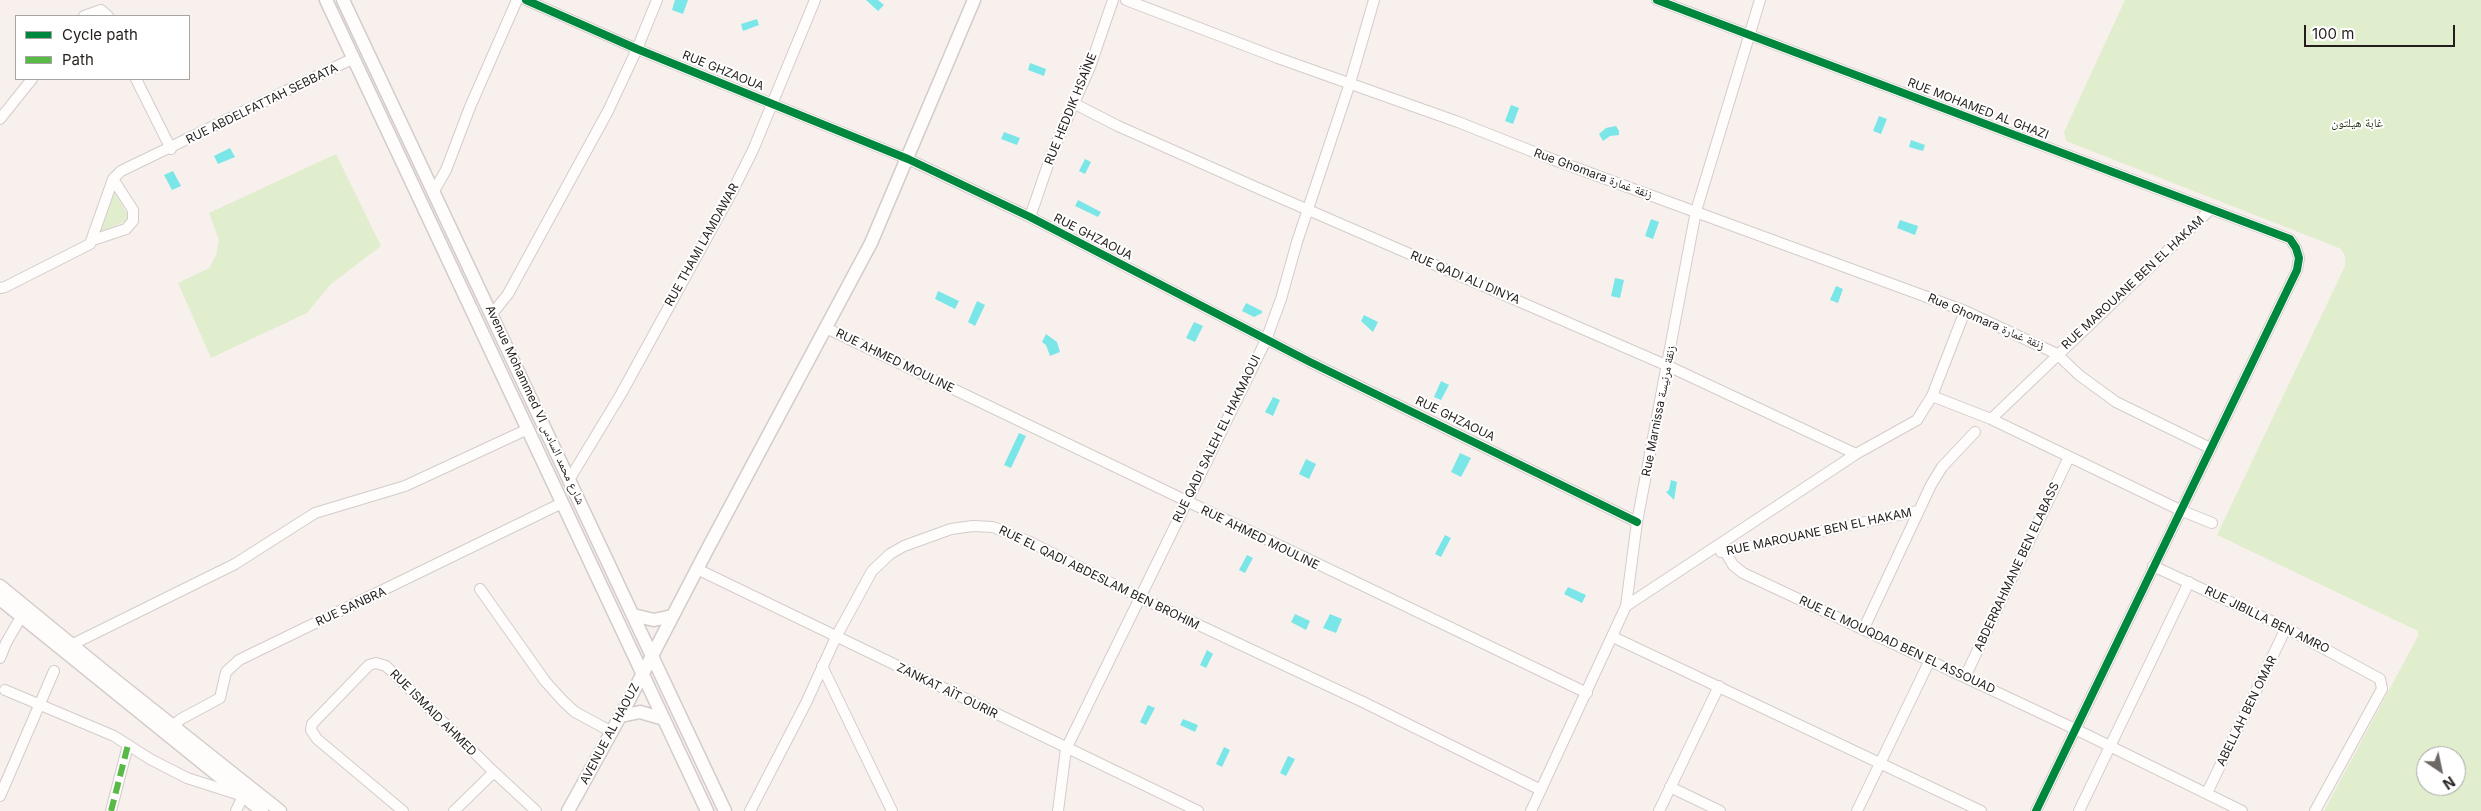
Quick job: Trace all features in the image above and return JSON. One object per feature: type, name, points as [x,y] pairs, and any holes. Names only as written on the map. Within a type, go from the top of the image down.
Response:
[{"type":"main road","name":"Avenue Mohammed VI شارع محمد السادس","points":[[326,0],[707,811]]},
{"type":"main road","name":"Avenue Mohammed VI شارع محمد السادس","points":[[343,0],[725,811]]},
{"type":"main road","name":"AVENUE AL HAOUZ","points":[[568,811],[621,716],[672,616],[875,234],[974,0]]},
{"type":"main road","points":[[0,586],[24,612],[168,729],[246,791],[280,811]]},
{"type":"main road","points":[[0,599],[24,612]]},
{"type":"main road","points":[[633,615],[654,620],[672,616]]},
{"type":"main road","points":[[621,716],[640,712],[664,719]]},
{"type":"main road","points":[[246,791],[262,811]]},
{"type":"main road","points":[[251,811],[262,811]]},
{"type":"street","points":[[434,191],[446,170],[470,107],[517,0]]},
{"type":"street","name":"RUE GHZAOUA","points":[[526,0],[637,49],[908,159],[1030,217],[1266,340],[1637,522]]},
{"type":"street","points":[[492,314],[508,294],[608,112],[637,49],[656,0]]},
{"type":"street","name":"RUE THAMI LAMDAWAR","points":[[569,480],[621,394],[733,190],[753,150],[815,0]]},
{"type":"street","name":"RUE HEDDIK HSAÏNE","points":[[1030,217],[1073,103],[1090,67],[1112,0]]},
{"type":"street","name":"Rue Ghomara زنقة غمارة","points":[[1126,0],[1965,311],[2057,354],[2079,376],[2116,402],[2139,416],[2210,448]]},
{"type":"street","name":"RUE QADI SALEH EL HAKMAOUI","points":[[1058,811],[1066,749],[1266,340],[1281,299],[1308,208],[1350,83],[1374,0]]},
{"type":"street","name":"RUE MOHAMED AL GHAZI","points":[[1657,0],[2290,240],[2296,248],[2299,258],[2297,270],[2210,448]]},
{"type":"street","name":"Rue Marnissa زنقة مرنيسة","points":[[1531,811],[1613,638],[1626,606],[1637,522],[1696,211],[1760,0]]},
{"type":"street","points":[[87,15],[101,10],[107,15]]},
{"type":"street","name":"RUE ABDELFATTAH SEBBATA","points":[[113,179],[121,171],[171,149],[354,58]]},
{"type":"street","points":[[0,119],[31,80]]},
{"type":"street","name":"RUE ABDELFATTAH SEBBATA","points":[[136,80],[171,149]]},
{"type":"street","name":"RUE QADI ALI DINYA","points":[[1073,103],[1118,126],[1668,366],[1856,454]]},
{"type":"street","points":[[93,240],[113,179]]},
{"type":"street","points":[[0,288],[6,287],[83,249],[93,240],[126,229],[133,221],[133,210],[113,179]]},
{"type":"street","name":"RUE MAROUANE BEN EL HAKAM","points":[[1991,419],[2210,210]]},
{"type":"street","points":[[1626,606],[1856,454],[1917,420],[1932,396],[1965,311]]},
{"type":"street","name":"RUE AHMED MOULINE","points":[[826,328],[1587,693]]},
{"type":"street","points":[[1932,396],[1991,419],[2180,510],[2212,523]]},
{"type":"street","points":[[66,647],[235,564],[315,513],[405,486],[528,429]]},
{"type":"street","name":"RUE MAROUANE BEN EL HAKAM","points":[[1710,552],[1726,553],[1918,511],[1942,467],[1976,432]]},
{"type":"street","points":[[2036,811],[2210,448]]},
{"type":"street","name":"ABDERRAHMANE BEN ELABASS","points":[[1965,677],[2069,457]]},
{"type":"street","name":"RUE SANBRA","points":[[168,729],[220,698],[226,672],[239,660],[562,504]]},
{"type":"street","points":[[1864,628],[1918,511]]},
{"type":"street","name":"RUE EL QADI ABDESLAM BEN BROHIM","points":[[750,811],[862,586],[880,562],[904,546],[951,529],[993,527],[1007,532],[1139,598],[1362,702],[1541,790]]},
{"type":"street","name":"RUE EL MOUQDAD BEN EL ASSOUAD","points":[[1726,553],[1733,565],[1743,573],[1864,628],[2076,729],[2242,811]]},
{"type":"street","name":"RUE JIBILLA BEN AMRO","points":[[2153,566],[2286,628],[2380,679],[2382,688],[2315,811]]},
{"type":"street","name":"ZANKAT AÏT OURIR","points":[[697,569],[1066,749],[1198,811]]},
{"type":"street","points":[[2078,811],[2189,582]]},
{"type":"street","points":[[480,589],[501,620],[563,701],[575,712],[612,732]]},
{"type":"street","points":[[0,658],[24,612]]},
{"type":"street","name":"ABELLAH BEN OMAR","points":[[2207,793],[2286,628]]},
{"type":"street","points":[[1613,638],[1719,686],[1981,811]]},
{"type":"street","points":[[1856,811],[1930,660]]},
{"type":"street","name":"RUE ISMAID AHMED","points":[[403,811],[317,739],[311,730],[312,724],[369,665],[380,663],[386,666],[536,811]]},
{"type":"street","points":[[822,666],[892,811]]},
{"type":"street","points":[[0,796],[54,671]]},
{"type":"street","points":[[1658,811],[1719,686]]},
{"type":"street","points":[[5,690],[128,745],[160,765],[187,778],[246,791],[236,811]]},
{"type":"street","points":[[110,811],[128,745]]},
{"type":"street","points":[[454,811],[494,772]]},
{"type":"street","points":[[1670,786],[1720,811]]},
{"type":"green space","name":"غابة هيلتون","points":[[2125,0],[2481,0],[2481,811],[2324,811],[2418,636],[2418,631],[2217,535],[2345,266],[2345,256],[2341,249],[2066,141],[2064,132]]},
{"type":"green space","points":[[336,154],[381,246],[331,284],[307,313],[211,358],[178,283],[209,268],[216,255],[219,240],[209,213]]},
{"type":"green space","points":[[114,191],[130,219],[100,233]]},
{"type":"water","points":[[675,0],[688,0],[683,14],[672,10]]},
{"type":"water","points":[[866,0],[878,0],[884,5],[878,11]]},
{"type":"water","points":[[757,19],[759,25],[743,31],[741,24]]},
{"type":"water","points":[[1030,63],[1046,69],[1044,76],[1028,70]]},
{"type":"water","points":[[1511,105],[1519,108],[1513,124],[1505,121]]},
{"type":"water","points":[[1879,116],[1887,119],[1881,134],[1873,131]]},
{"type":"water","points":[[1616,126],[1619,135],[1610,136],[1603,141],[1599,134],[1606,128]]},
{"type":"water","points":[[1004,132],[1020,138],[1017,145],[1001,139]]},
{"type":"water","points":[[1911,140],[1925,145],[1923,151],[1909,147]]},
{"type":"water","points":[[230,148],[235,157],[218,164],[214,156]]},
{"type":"water","points":[[1085,159],[1091,162],[1085,174],[1079,171]]},
{"type":"water","points":[[173,171],[181,186],[172,190],[164,175]]},
{"type":"water","points":[[1078,200],[1101,212],[1098,217],[1075,206]]},
{"type":"water","points":[[1651,219],[1659,222],[1653,239],[1645,236]]},
{"type":"water","points":[[1900,220],[1918,226],[1915,235],[1897,228]]},
{"type":"water","points":[[1615,278],[1624,280],[1620,298],[1611,296]]},
{"type":"water","points":[[1836,286],[1843,289],[1838,303],[1830,300]]},
{"type":"water","points":[[938,291],[959,301],[955,309],[935,299]]},
{"type":"water","points":[[977,301],[985,305],[975,326],[968,322]]},
{"type":"water","points":[[1246,303],[1262,311],[1262,313],[1254,317],[1242,311]]},
{"type":"water","points":[[1364,315],[1378,322],[1373,332],[1361,321]]},
{"type":"water","points":[[1194,322],[1203,326],[1195,342],[1186,338]]},
{"type":"water","points":[[1046,334],[1057,342],[1060,352],[1050,356],[1046,345],[1042,342]]},
{"type":"water","points":[[1441,381],[1449,385],[1441,400],[1434,397]]},
{"type":"water","points":[[1273,397],[1280,400],[1273,416],[1265,412]]},
{"type":"water","points":[[1019,433],[1026,436],[1011,468],[1004,465]]},
{"type":"water","points":[[1460,453],[1471,458],[1461,477],[1451,472]]},
{"type":"water","points":[[1306,459],[1316,464],[1309,479],[1299,474]]},
{"type":"water","points":[[1671,480],[1677,482],[1674,500],[1666,492],[1669,490]]},
{"type":"water","points":[[1445,535],[1451,538],[1441,557],[1435,554]]},
{"type":"water","points":[[1247,555],[1253,558],[1245,573],[1239,570]]},
{"type":"water","points":[[1568,587],[1586,595],[1582,603],[1564,594]]},
{"type":"water","points":[[1295,614],[1310,621],[1306,630],[1291,622]]},
{"type":"water","points":[[1330,614],[1342,619],[1336,633],[1323,628]]},
{"type":"water","points":[[1207,650],[1213,654],[1206,668],[1200,665]]},
{"type":"water","points":[[1148,705],[1155,708],[1146,725],[1140,722]]},
{"type":"water","points":[[1183,719],[1198,725],[1195,732],[1180,725]]},
{"type":"water","points":[[1224,747],[1230,750],[1222,767],[1216,764]]},
{"type":"water","points":[[1288,756],[1295,759],[1286,776],[1280,773]]},
{"type":"marked path","points":[[111,811],[128,745]]},
{"type":"cycle path","points":[[526,0],[637,49],[908,159],[1030,217],[1310,362],[1637,522]]},
{"type":"cycle path","points":[[1657,0],[2290,239],[2296,248],[2299,258],[2297,270],[2036,811]]}]
